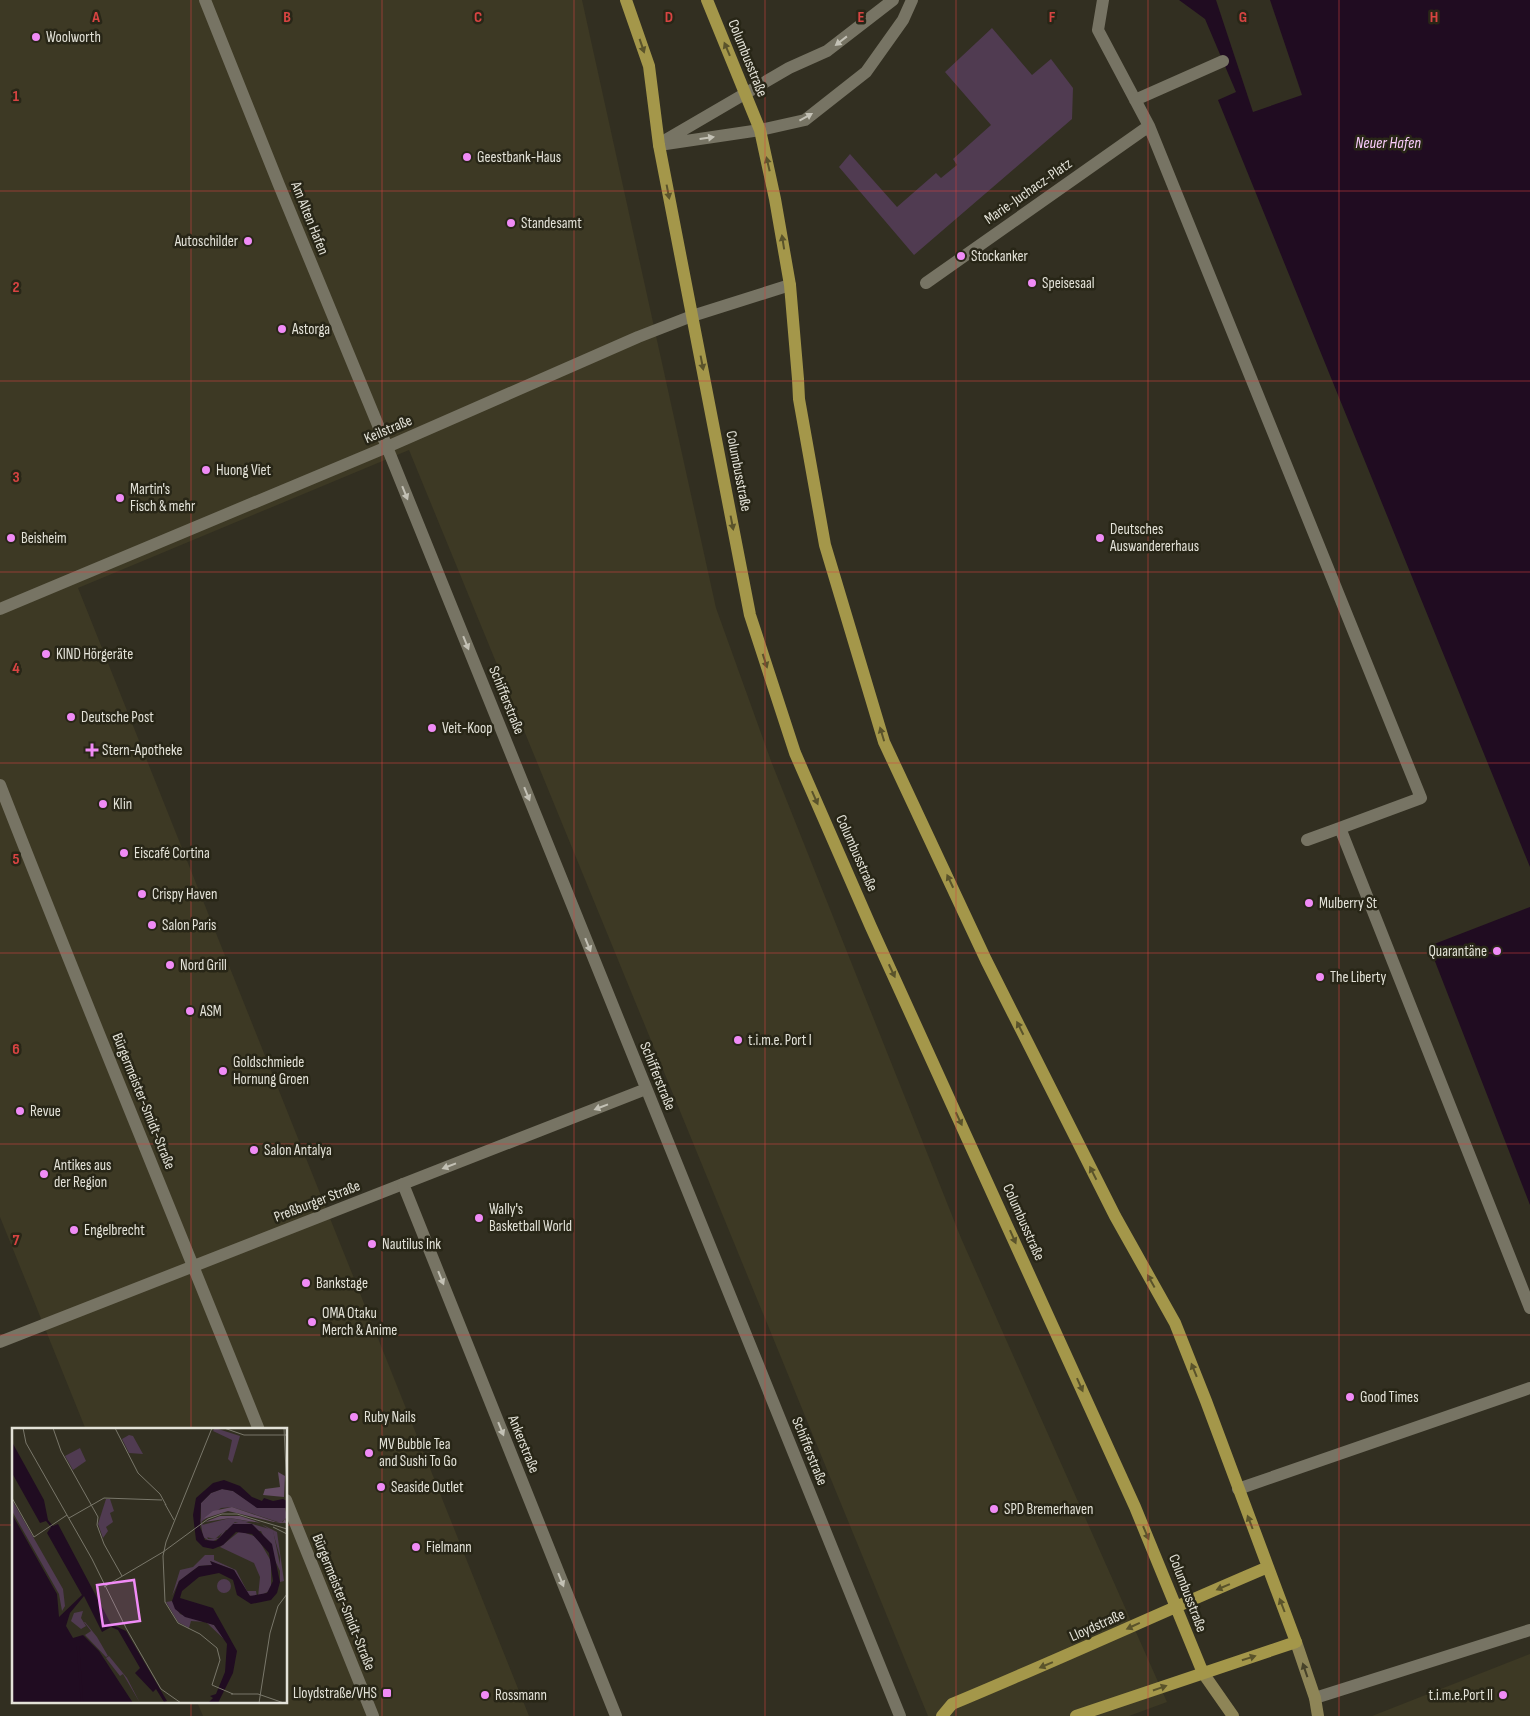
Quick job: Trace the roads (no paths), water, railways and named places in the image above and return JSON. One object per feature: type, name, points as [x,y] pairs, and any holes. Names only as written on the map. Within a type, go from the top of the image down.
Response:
[{"type":"main road","name":"Columbusstraße","points":[[626,0],[649,66],[659,145],[750,615],[795,753],[871,927],[1132,1498],[1203,1674]]},
{"type":"main road","name":"Columbusstraße","points":[[707,0],[760,130],[776,199],[790,284],[799,399],[825,545],[884,742],[991,969],[1115,1216],[1174,1323],[1206,1401],[1296,1642]]},
{"type":"main road","name":"Lloydstraße","points":[[942,1716],[952,1704],[1091,1646],[1175,1607],[1268,1568]]},
{"type":"main road","points":[[1076,1716],[1296,1642],[1315,1698],[1318,1716]]},
{"type":"main road","points":[[1203,1674],[1232,1716]]},
{"type":"street","name":"Am Alten Hafen","points":[[205,0],[278,185],[387,447]]},
{"type":"street","points":[[659,145],[789,68],[827,51],[893,0]]},
{"type":"street","points":[[659,145],[760,130],[805,120],[866,72],[903,20],[912,0]]},
{"type":"street","points":[[1102,0],[1098,30],[1149,126],[1422,798],[1307,840]]},
{"type":"street","points":[[1135,100],[1223,61]]},
{"type":"street","name":"Marie-Juchacz-Platz","points":[[926,283],[1149,126]]},
{"type":"street","name":"Keilstraße","points":[[0,609],[387,447],[638,337],[692,316],[790,284]]},
{"type":"street","name":"Schifferstraße","points":[[387,447],[900,1716]]},
{"type":"street","name":"Bürgermeister-Smidt-Straße","points":[[0,784],[70,965],[194,1266],[257,1428]]},
{"type":"street","points":[[1340,828],[1530,1308]]},
{"type":"street","name":"Preßburger Straße","points":[[0,1342],[646,1089]]},
{"type":"street","name":"Ankerstraße","points":[[403,1184],[616,1716]]},
{"type":"street","points":[[1238,1489],[1530,1388]]},
{"type":"street","name":"Bürgermeister-Smidt-Straße","points":[[288,1505],[373,1716]]},
{"type":"street","points":[[1315,1698],[1530,1630]]},
{"type":"water","name":"Neuer Hafen","points":[[1179,0],[1530,0],[1530,867],[1218,100],[1236,92],[1205,19]]},
{"type":"water","points":[[1530,907],[1530,1205],[1429,946]]},
{"type":"place","name":"Woolworth","points":[[36,37]]},
{"type":"place","name":"Geestbank-Haus","points":[[467,157]]},
{"type":"place","name":"Standesamt","points":[[511,223]]},
{"type":"place","name":"Autoschilder","points":[[248,241]]},
{"type":"place","name":"Stockanker","points":[[961,256]]},
{"type":"place","name":"Speisesaal","points":[[1032,283]]},
{"type":"place","name":"Astorga","points":[[282,329]]},
{"type":"place","name":"Huong Viet","points":[[206,470]]},
{"type":"place","name":"Martin's Fisch & mehr","points":[[120,498]]},
{"type":"place","name":"Beisheim","points":[[11,538]]},
{"type":"place","name":"Deutsches Auswandererhaus","points":[[1100,538]]},
{"type":"place","name":"KIND Hörgeräte","points":[[46,654]]},
{"type":"place","name":"Deutsche Post","points":[[71,717]]},
{"type":"place","name":"Veit-Koop","points":[[432,728]]},
{"type":"place","name":"Stern-Apotheke","points":[[92,750]]},
{"type":"place","name":"Klin","points":[[103,804]]},
{"type":"place","name":"Eiscafé Cortina","points":[[124,853]]},
{"type":"place","name":"Crispy Haven","points":[[142,894]]},
{"type":"place","name":"Mulberry St","points":[[1309,903]]},
{"type":"place","name":"Salon Paris","points":[[152,925]]},
{"type":"place","name":"Quarantäne","points":[[1497,951]]},
{"type":"place","name":"Nord Grill","points":[[170,965]]},
{"type":"place","name":"The Liberty","points":[[1320,977]]},
{"type":"place","name":"ASM","points":[[190,1011]]},
{"type":"place","name":"t.i.m.e. Port I","points":[[738,1040]]},
{"type":"place","name":"Goldschmiede Hornung Groen","points":[[223,1071]]},
{"type":"place","name":"Revue","points":[[20,1111]]},
{"type":"place","name":"Salon Antalya","points":[[254,1150]]},
{"type":"place","name":"Antikes aus der Region","points":[[44,1174]]},
{"type":"place","name":"Wally's Basketball World","points":[[479,1218]]},
{"type":"place","name":"Engelbrecht","points":[[74,1230]]},
{"type":"place","name":"Nautilus Ink","points":[[372,1244]]},
{"type":"place","name":"Bankstage","points":[[306,1283]]},
{"type":"place","name":"OMA Otaku Merch & Anime","points":[[312,1322]]},
{"type":"place","name":"Good Times","points":[[1350,1397]]},
{"type":"place","name":"Ruby Nails","points":[[354,1417]]},
{"type":"place","name":"MV Bubble Tea and Sushi To Go","points":[[369,1453]]},
{"type":"place","name":"Seaside Outlet","points":[[381,1487]]},
{"type":"place","name":"SPD Bremerhaven","points":[[994,1509]]},
{"type":"place","name":"Fielmann","points":[[416,1547]]},
{"type":"place","name":"Lloydstraße/VHS","points":[[387,1693]]},
{"type":"place","name":"Rossmann","points":[[485,1695]]},
{"type":"place","name":"t.i.m.e.Port II","points":[[1503,1695]]}]
